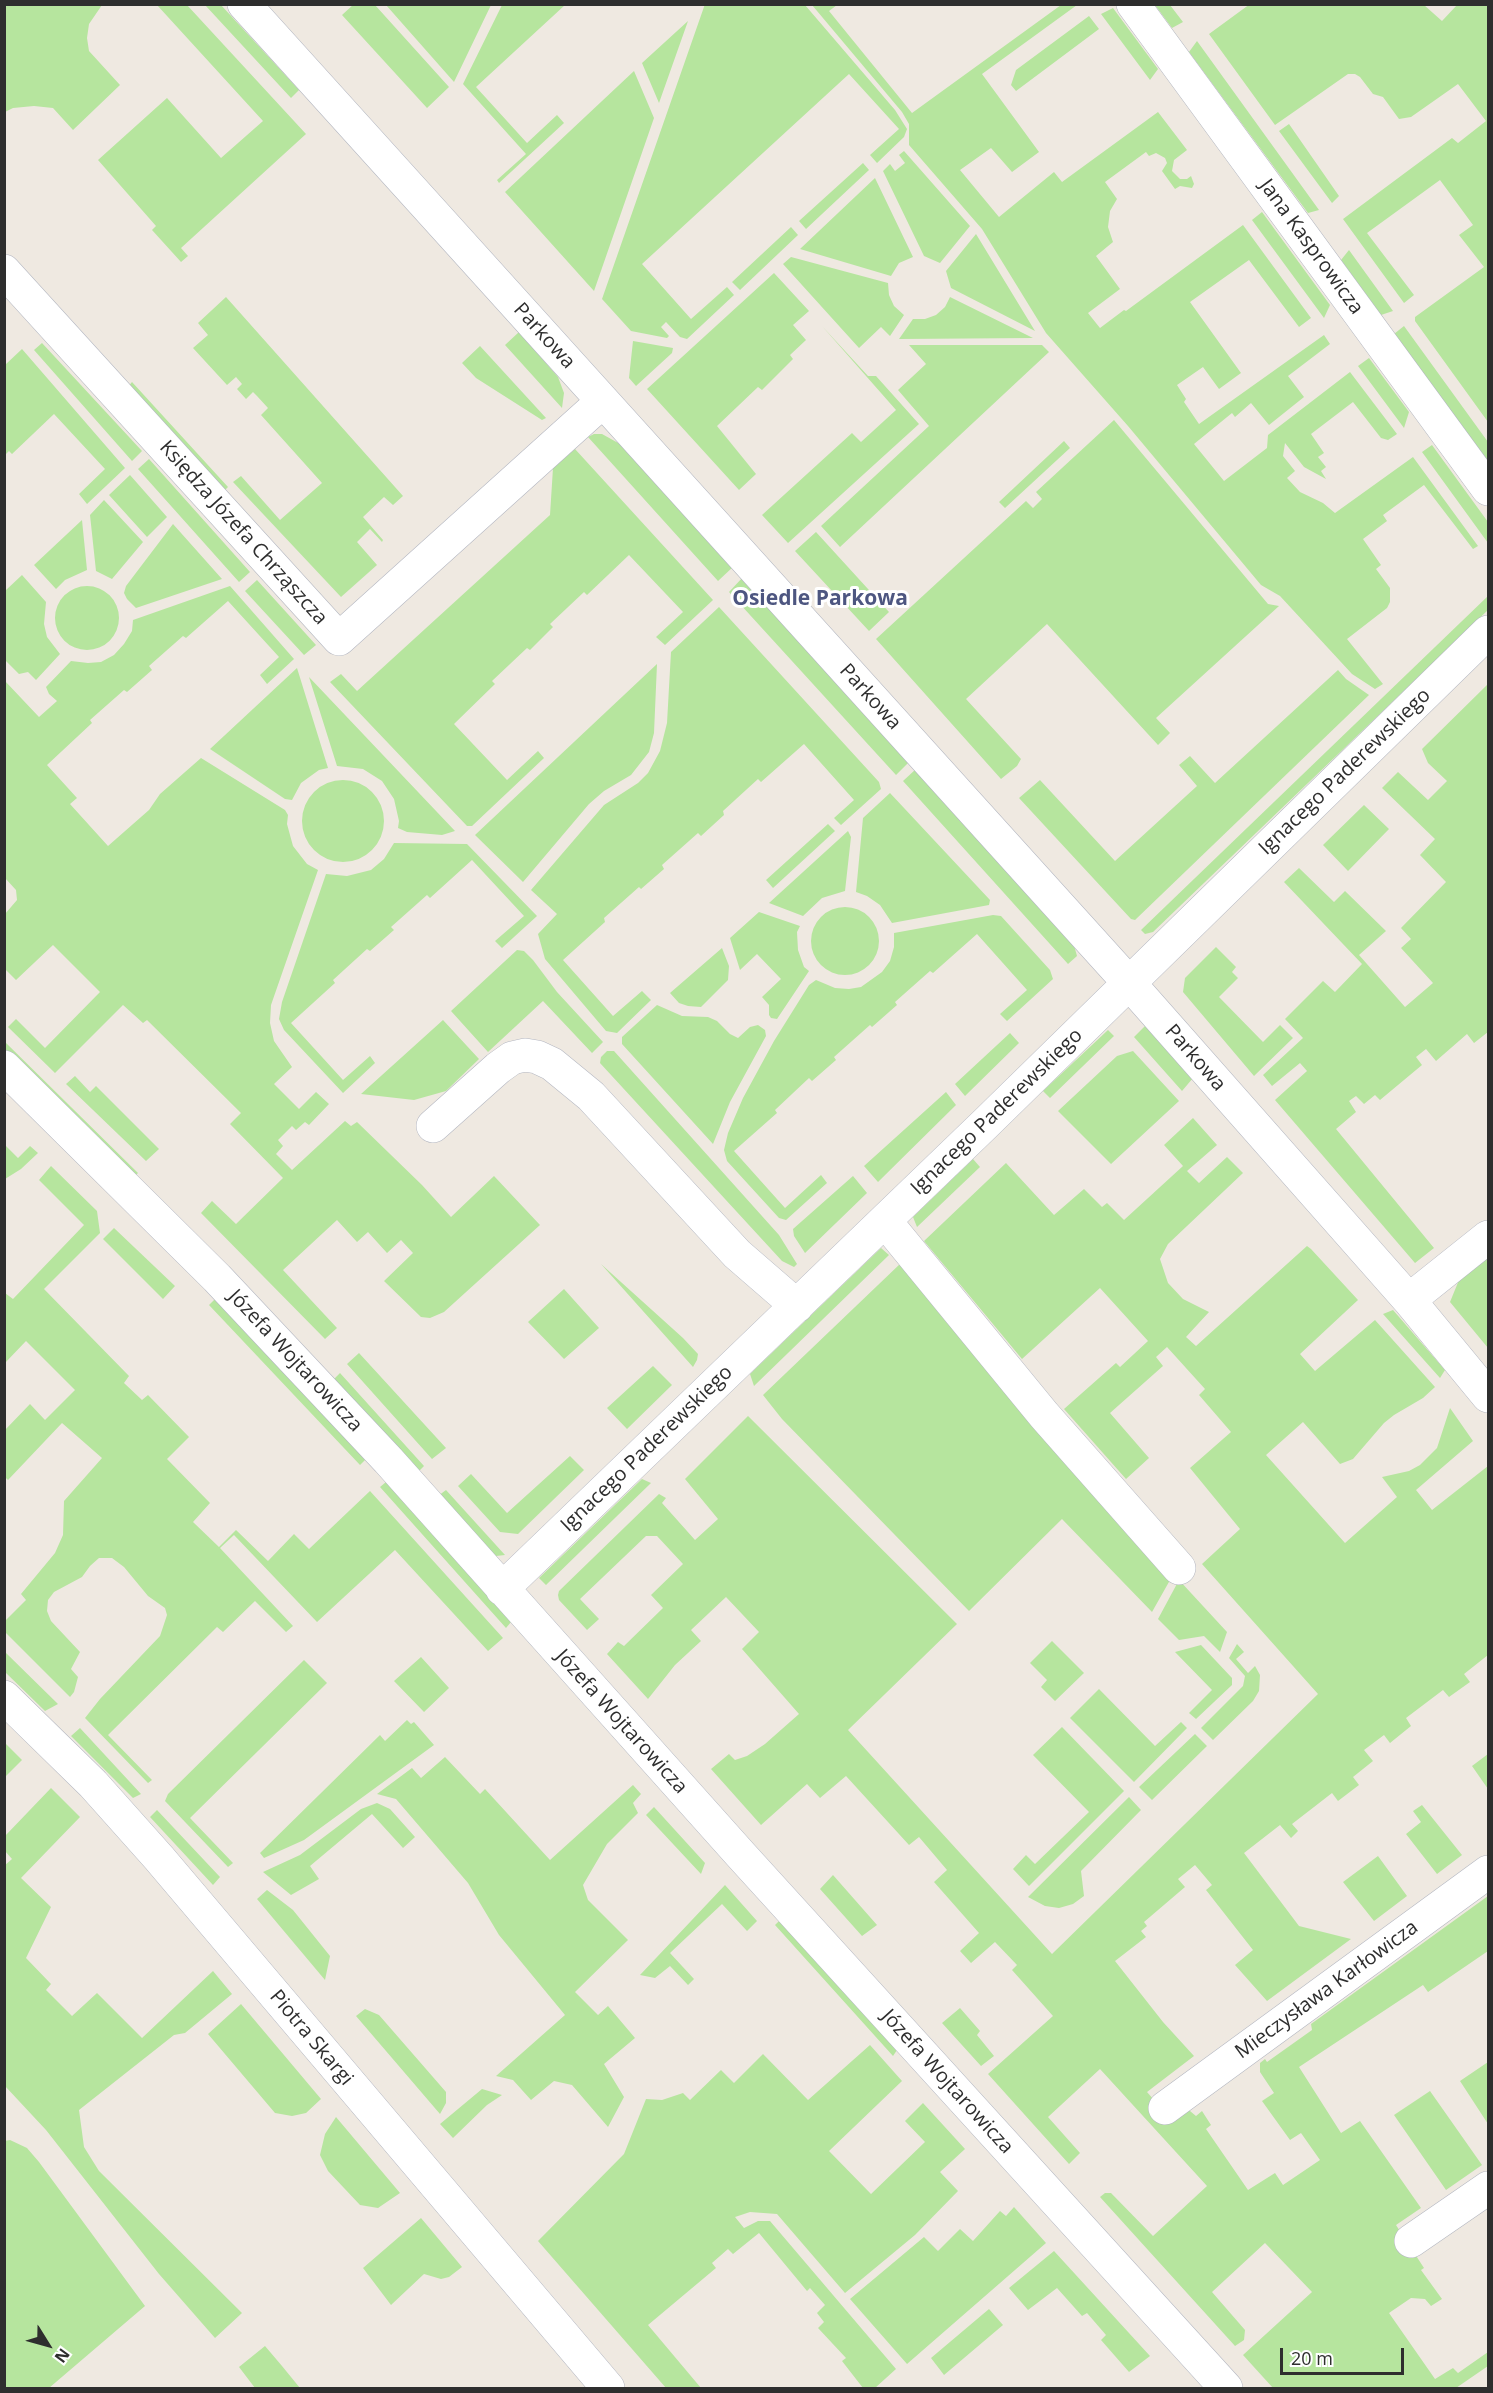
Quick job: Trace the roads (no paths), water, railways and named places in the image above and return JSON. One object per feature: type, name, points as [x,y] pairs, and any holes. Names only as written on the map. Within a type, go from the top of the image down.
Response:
[{"type":"street","name":"Parkowa","points":[[244,4],[1130,984],[1409,1300],[1488,1396]]},
{"type":"street","name":"Jana Kasprowicza","points":[[1133,4],[1488,489]]},
{"type":"street","name":"Księdza Józefa Chrząszcza","points":[[4,271],[339,639],[603,401]]},
{"type":"street","name":"Ignacego Paderewskiego","points":[[502,1589],[1130,984],[1488,632]]},
{"type":"street","points":[[433,1126],[512,1058],[525,1055],[537,1057],[552,1064],[591,1096],[737,1254],[796,1306]]},
{"type":"street","name":"Józefa Wojtarowicza","points":[[4,1067],[231,1293],[388,1460],[741,1855],[1226,2388]]},
{"type":"street","points":[[885,1221],[1044,1415],[1179,1568]]},
{"type":"street","points":[[1409,1300],[1488,1237]]},
{"type":"street","name":"Piotra Skargi","points":[[4,1697],[93,1784],[159,1858],[608,2388]]},
{"type":"street","name":"Mieczysława Karłowicza","points":[[1165,2108],[1488,1872]]},
{"type":"street","points":[[1411,2241],[1488,2188]]},
{"type":"district","name":"Osiedle Parkowa","points":[[820,599]]}]
